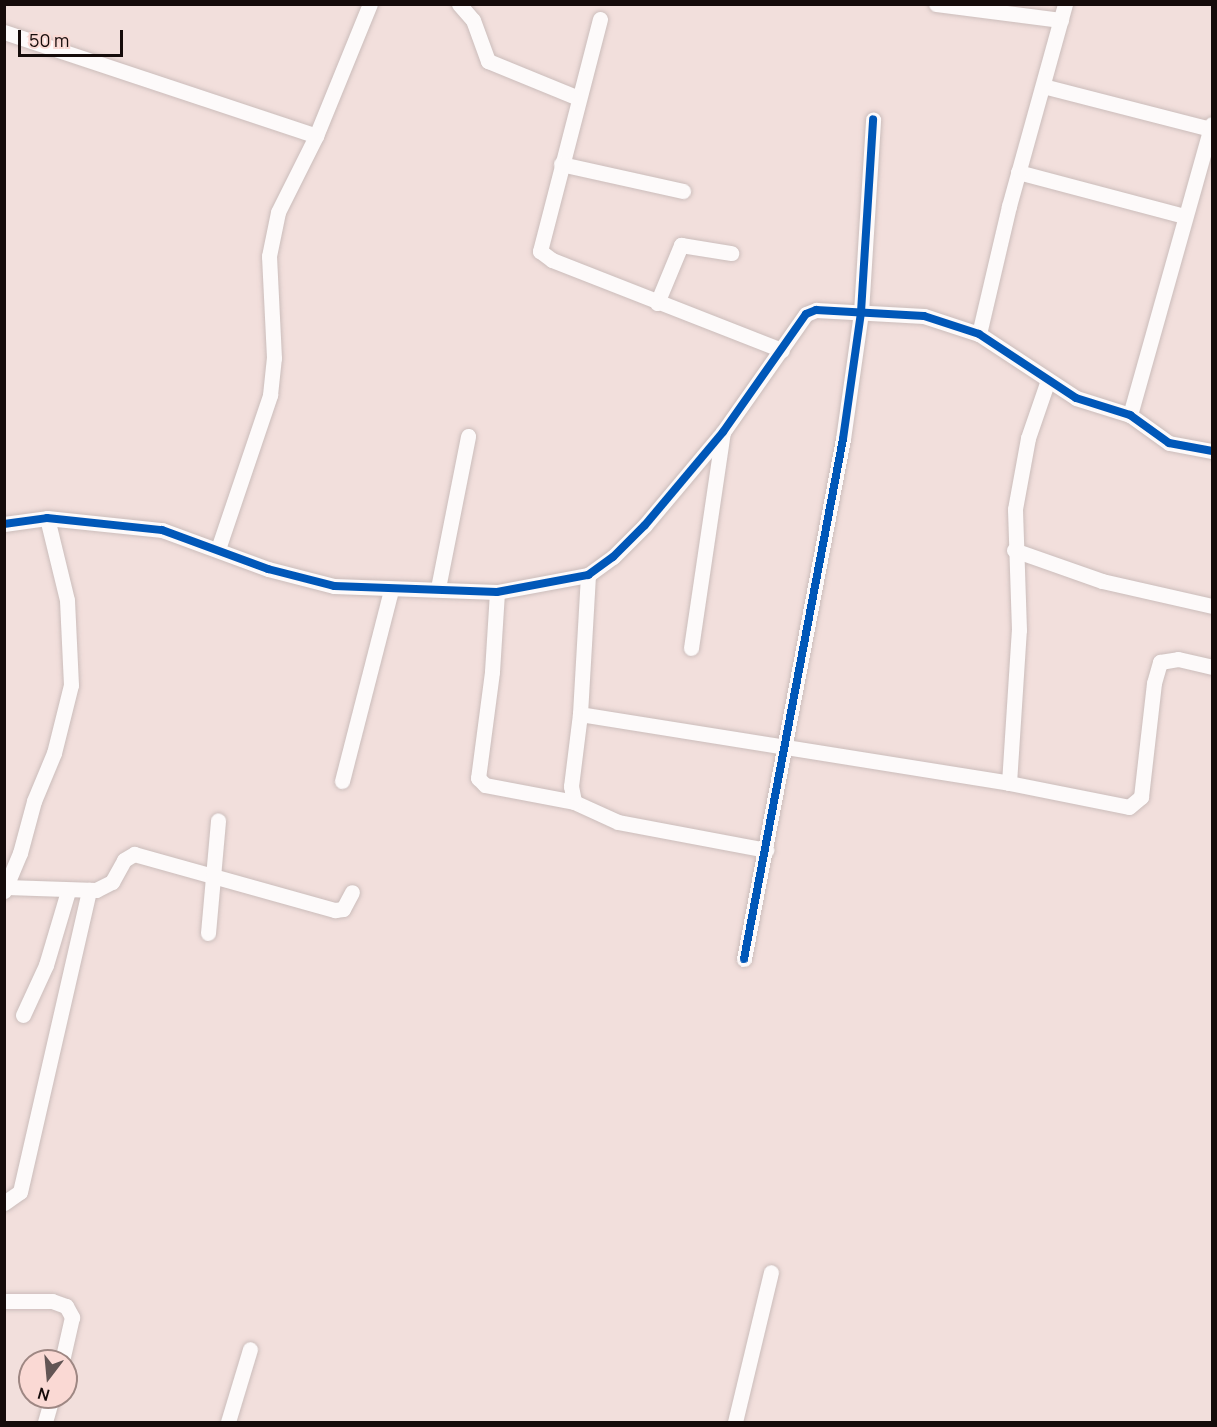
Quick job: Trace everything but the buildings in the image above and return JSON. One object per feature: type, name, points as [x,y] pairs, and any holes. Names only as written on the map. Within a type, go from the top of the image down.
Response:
[{"type":"street","points":[[219,549],[270,395],[274,358],[269,256],[278,212],[316,136],[370,4]]},
{"type":"street","points":[[459,4],[473,20],[488,61],[578,98]]},
{"type":"street","points":[[936,4],[1063,12],[1018,172],[979,334]]},
{"type":"street","points":[[600,19],[540,252],[552,260],[657,303],[782,350]]},
{"type":"street","points":[[4,32],[316,136]]},
{"type":"street","points":[[1043,86],[1212,127],[1184,216],[1130,415]]},
{"type":"street","points":[[744,959],[843,439],[861,312],[873,119]]},
{"type":"street","points":[[561,165],[683,191]]},
{"type":"street","points":[[1018,172],[1184,216]]},
{"type":"street","points":[[657,303],[681,245],[731,254]]},
{"type":"street","points":[[4,524],[47,518],[162,530],[219,549],[268,569],[334,586],[391,590],[438,588],[497,591],[588,575],[613,557],[645,525],[723,432],[806,314],[816,310],[924,316],[979,334],[1076,398],[1130,415],[1169,443],[1212,451]]},
{"type":"street","points":[[1009,783],[1019,630],[1014,550],[1015,509],[1023,459],[1048,380]]},
{"type":"street","points":[[691,648],[723,432]]},
{"type":"street","points":[[438,588],[468,436]]},
{"type":"street","points":[[47,518],[67,600],[71,685],[54,753],[34,801],[20,853],[5,889],[68,891],[107,886],[124,860],[134,854],[335,910],[344,909],[352,892]]},
{"type":"street","points":[[1014,550],[1102,581],[1212,606]]},
{"type":"street","points":[[574,802],[570,786],[580,714],[588,575]]},
{"type":"street","points":[[342,781],[391,590]]},
{"type":"street","points":[[497,591],[492,672],[478,778],[485,785],[574,802],[618,822],[766,850]]},
{"type":"street","points":[[580,714],[1009,783],[1119,806],[1135,805],[1143,789],[1154,683],[1160,662],[1178,659],[1212,667]]},
{"type":"street","points":[[208,933],[216,877],[218,820]]},
{"type":"street","points":[[4,1203],[20,1192],[89,890]]},
{"type":"street","points":[[23,1015],[46,965],[68,891]]},
{"type":"street","points":[[735,1422],[771,1272]]},
{"type":"street","points":[[4,1301],[52,1301],[66,1306],[72,1317],[65,1349]]},
{"type":"street","points":[[228,1422],[250,1349]]},
{"type":"cycle path","points":[[744,959],[843,439],[861,312],[873,119]]},
{"type":"cycle path","points":[[4,524],[47,518],[162,530],[268,569],[334,586],[497,592],[588,575],[613,557],[645,525],[723,432],[806,314],[816,310],[924,316],[979,334],[1076,398],[1130,415],[1169,443],[1212,451]]}]
